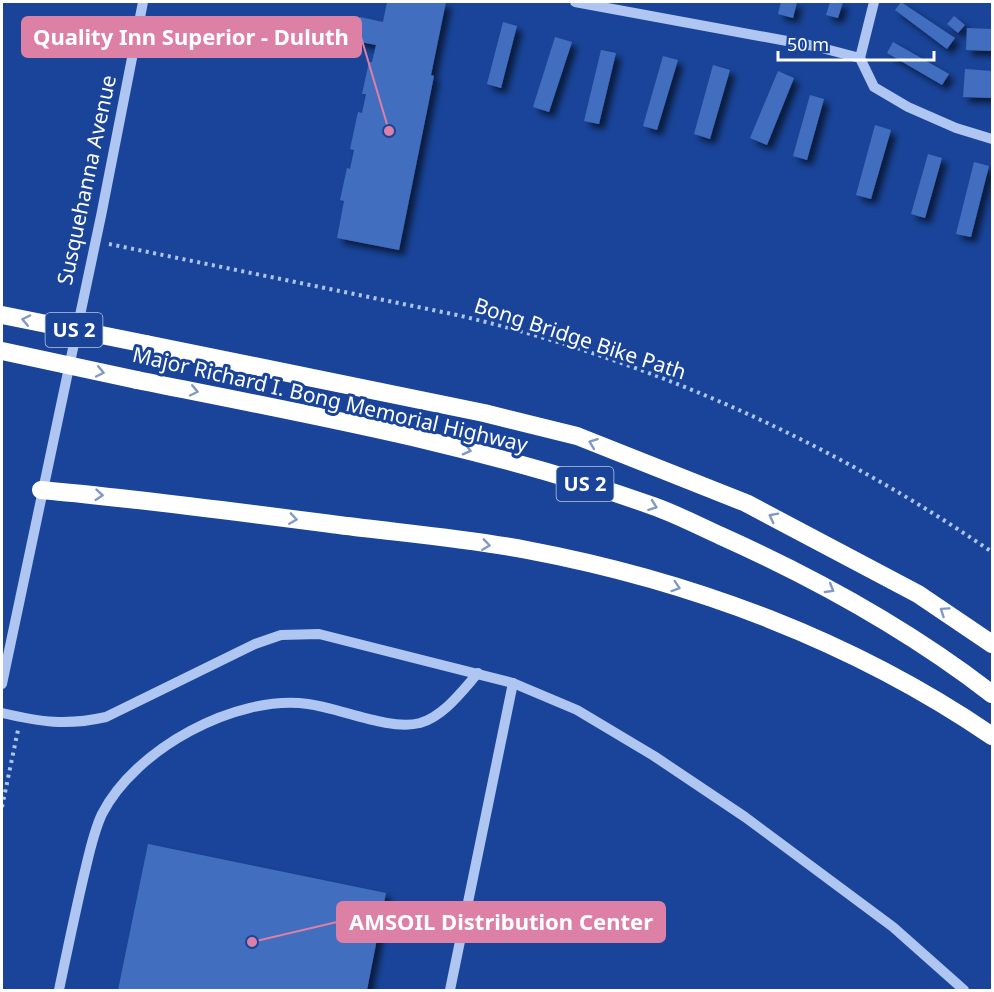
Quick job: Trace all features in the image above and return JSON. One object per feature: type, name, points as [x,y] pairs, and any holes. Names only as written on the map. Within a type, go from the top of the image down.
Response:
[{"type":"highway","name":"Major Richard I. Bong Memorial Highway","points":[[2,315],[483,413],[577,436],[746,503],[918,594],[993,644]]},
{"type":"highway","name":"Major Richard I. Bong Memorial Highway","points":[[2,351],[444,444],[536,468],[655,506],[813,579],[894,627],[993,694]]},
{"type":"highway","points":[[41,490],[133,498],[525,550],[628,572],[801,631],[886,671],[958,712],[993,736]]},
{"type":"street","name":"Susquehanna Avenue","points":[[2,684],[41,490],[103,205],[143,2]]},
{"type":"street","points":[[575,2],[814,46],[860,58]]},
{"type":"street","points":[[874,2],[860,58],[874,87],[908,107],[956,128],[993,139]]},
{"type":"street","points":[[2,713],[46,723],[106,717],[255,644],[281,635],[302,632],[319,634],[513,683],[577,710],[654,756],[745,817],[893,927],[964,990]]},
{"type":"street","points":[[59,990],[91,845],[102,814],[118,788],[141,765],[187,733],[244,709],[282,702],[309,704],[404,724],[420,722],[439,713],[477,673]]},
{"type":"street","points":[[450,990],[513,683]]},
{"type":"path","name":"Bong Bridge Bike Path","points":[[124,248],[493,324],[636,369],[740,410],[830,453],[914,500],[993,552]]},
{"type":"path","points":[[2,807],[20,717]]},
{"type":"building","points":[[387,2],[446,2],[431,75],[434,76],[399,250],[337,238],[344,201],[340,200],[347,168],[350,169],[354,150],[350,149],[358,112],[362,113],[366,94],[362,94],[369,62],[372,62],[376,45],[355,41],[360,17],[383,22]]},
{"type":"building","points":[[781,2],[797,2],[793,18],[778,14]]},
{"type":"building","points":[[830,2],[843,2],[838,18],[826,15]]},
{"type":"building","points":[[901,2],[955,38],[947,49],[895,10]]},
{"type":"building","points":[[954,16],[965,25],[958,33],[947,24]]},
{"type":"building","points":[[503,22],[517,26],[501,88],[487,84]]},
{"type":"building","points":[[967,28],[992,29],[992,51],[966,50]]},
{"type":"building","points":[[555,37],[572,42],[549,112],[533,107]]},
{"type":"building","points":[[893,42],[949,74],[942,85],[887,53]]},
{"type":"building","points":[[601,50],[616,53],[599,124],[584,121]]},
{"type":"building","points":[[663,56],[678,60],[657,130],[643,126]]},
{"type":"building","points":[[713,65],[730,70],[710,139],[694,134]]},
{"type":"building","points":[[965,69],[992,71],[992,98],[963,97]]},
{"type":"building","points":[[778,71],[794,78],[767,145],[750,138]]},
{"type":"building","points":[[810,95],[824,99],[807,160],[793,156]]},
{"type":"building","points":[[875,125],[891,130],[871,199],[856,195]]},
{"type":"building","points":[[928,154],[942,158],[925,218],[911,214]]},
{"type":"building","points":[[974,162],[989,166],[971,237],[956,234]]},
{"type":"building","points":[[148,844],[386,893],[367,990],[118,990]]},
{"type":"place","name":"Quality Inn Superior - Duluth","points":[[389,131]]},
{"type":"place","name":"AMSOIL Distribution Center","points":[[252,942]]}]
